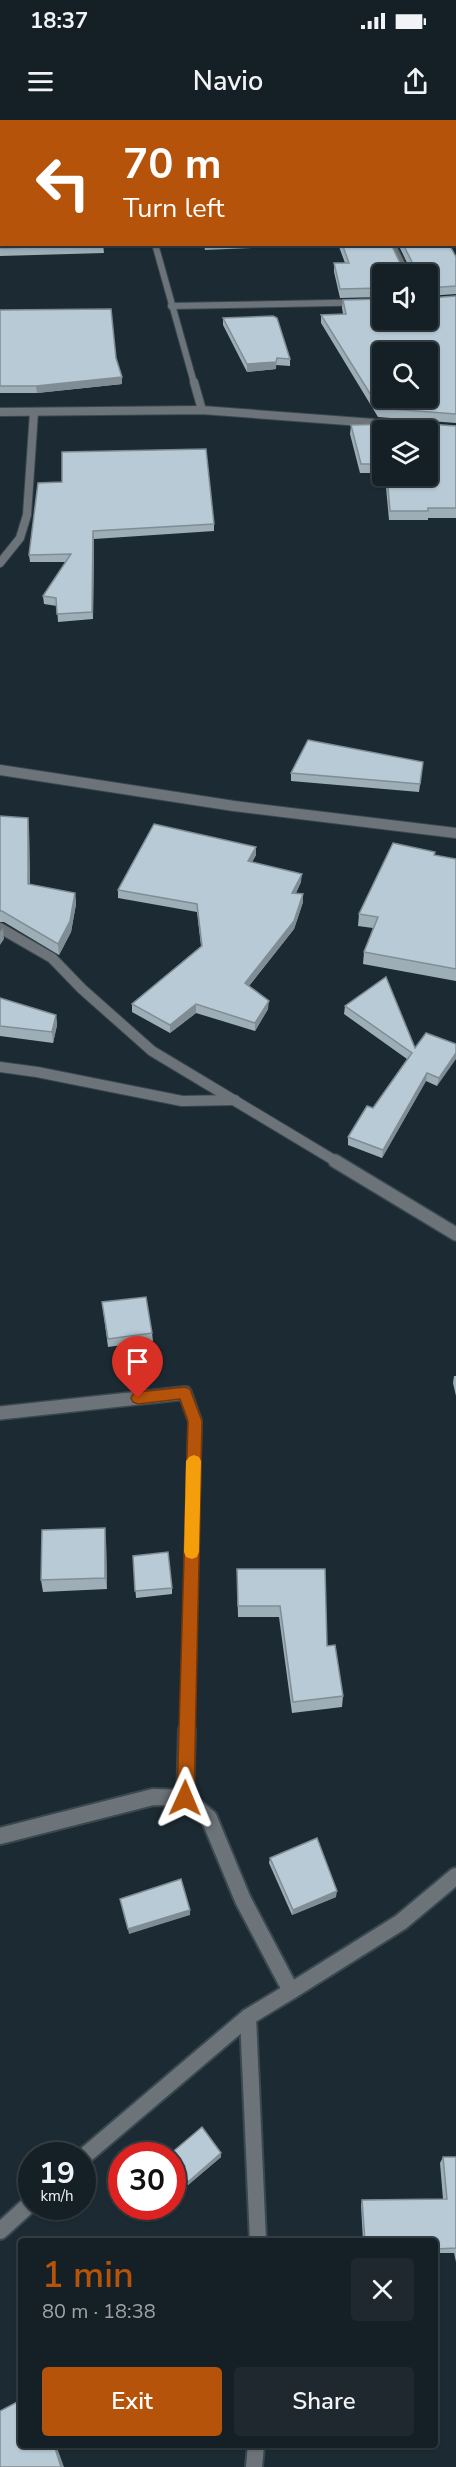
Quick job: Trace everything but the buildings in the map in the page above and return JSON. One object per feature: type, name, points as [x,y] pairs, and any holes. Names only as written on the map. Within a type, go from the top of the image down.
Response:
[{"type":"street","points":[[156,246],[202,410]]},
{"type":"street","points":[[393,246],[402,264]]},
{"type":"street","points":[[171,306],[372,302]]},
{"type":"street","points":[[0,412],[202,410],[372,422]]},
{"type":"street","points":[[0,563],[14,547],[23,529],[30,475],[34,411]]},
{"type":"street","points":[[0,770],[53,776],[236,806],[456,833]]},
{"type":"street","points":[[0,928],[52,958],[82,989],[152,1051],[456,1234]]},
{"type":"street","points":[[0,1067],[37,1072],[182,1101],[236,1100]]},
{"type":"street","points":[[0,1413],[185,1393],[195,1421],[185,1798]]},
{"type":"street","points":[[0,1836],[153,1797],[185,1798],[208,1818],[243,1900],[291,1992]]},
{"type":"street","points":[[96,2146],[248,2017],[401,1922],[456,1876]]},
{"type":"street","points":[[248,2017],[258,2238]]},
{"type":"street","points":[[0,2230],[18,2214]]},
{"type":"street","points":[[254,2467],[256,2448]]},
{"type":"slow traffic","points":[[192,1552],[194,1461]]},
{"type":"route","points":[[138,1398],[185,1393],[195,1421],[185,1798]]}]
